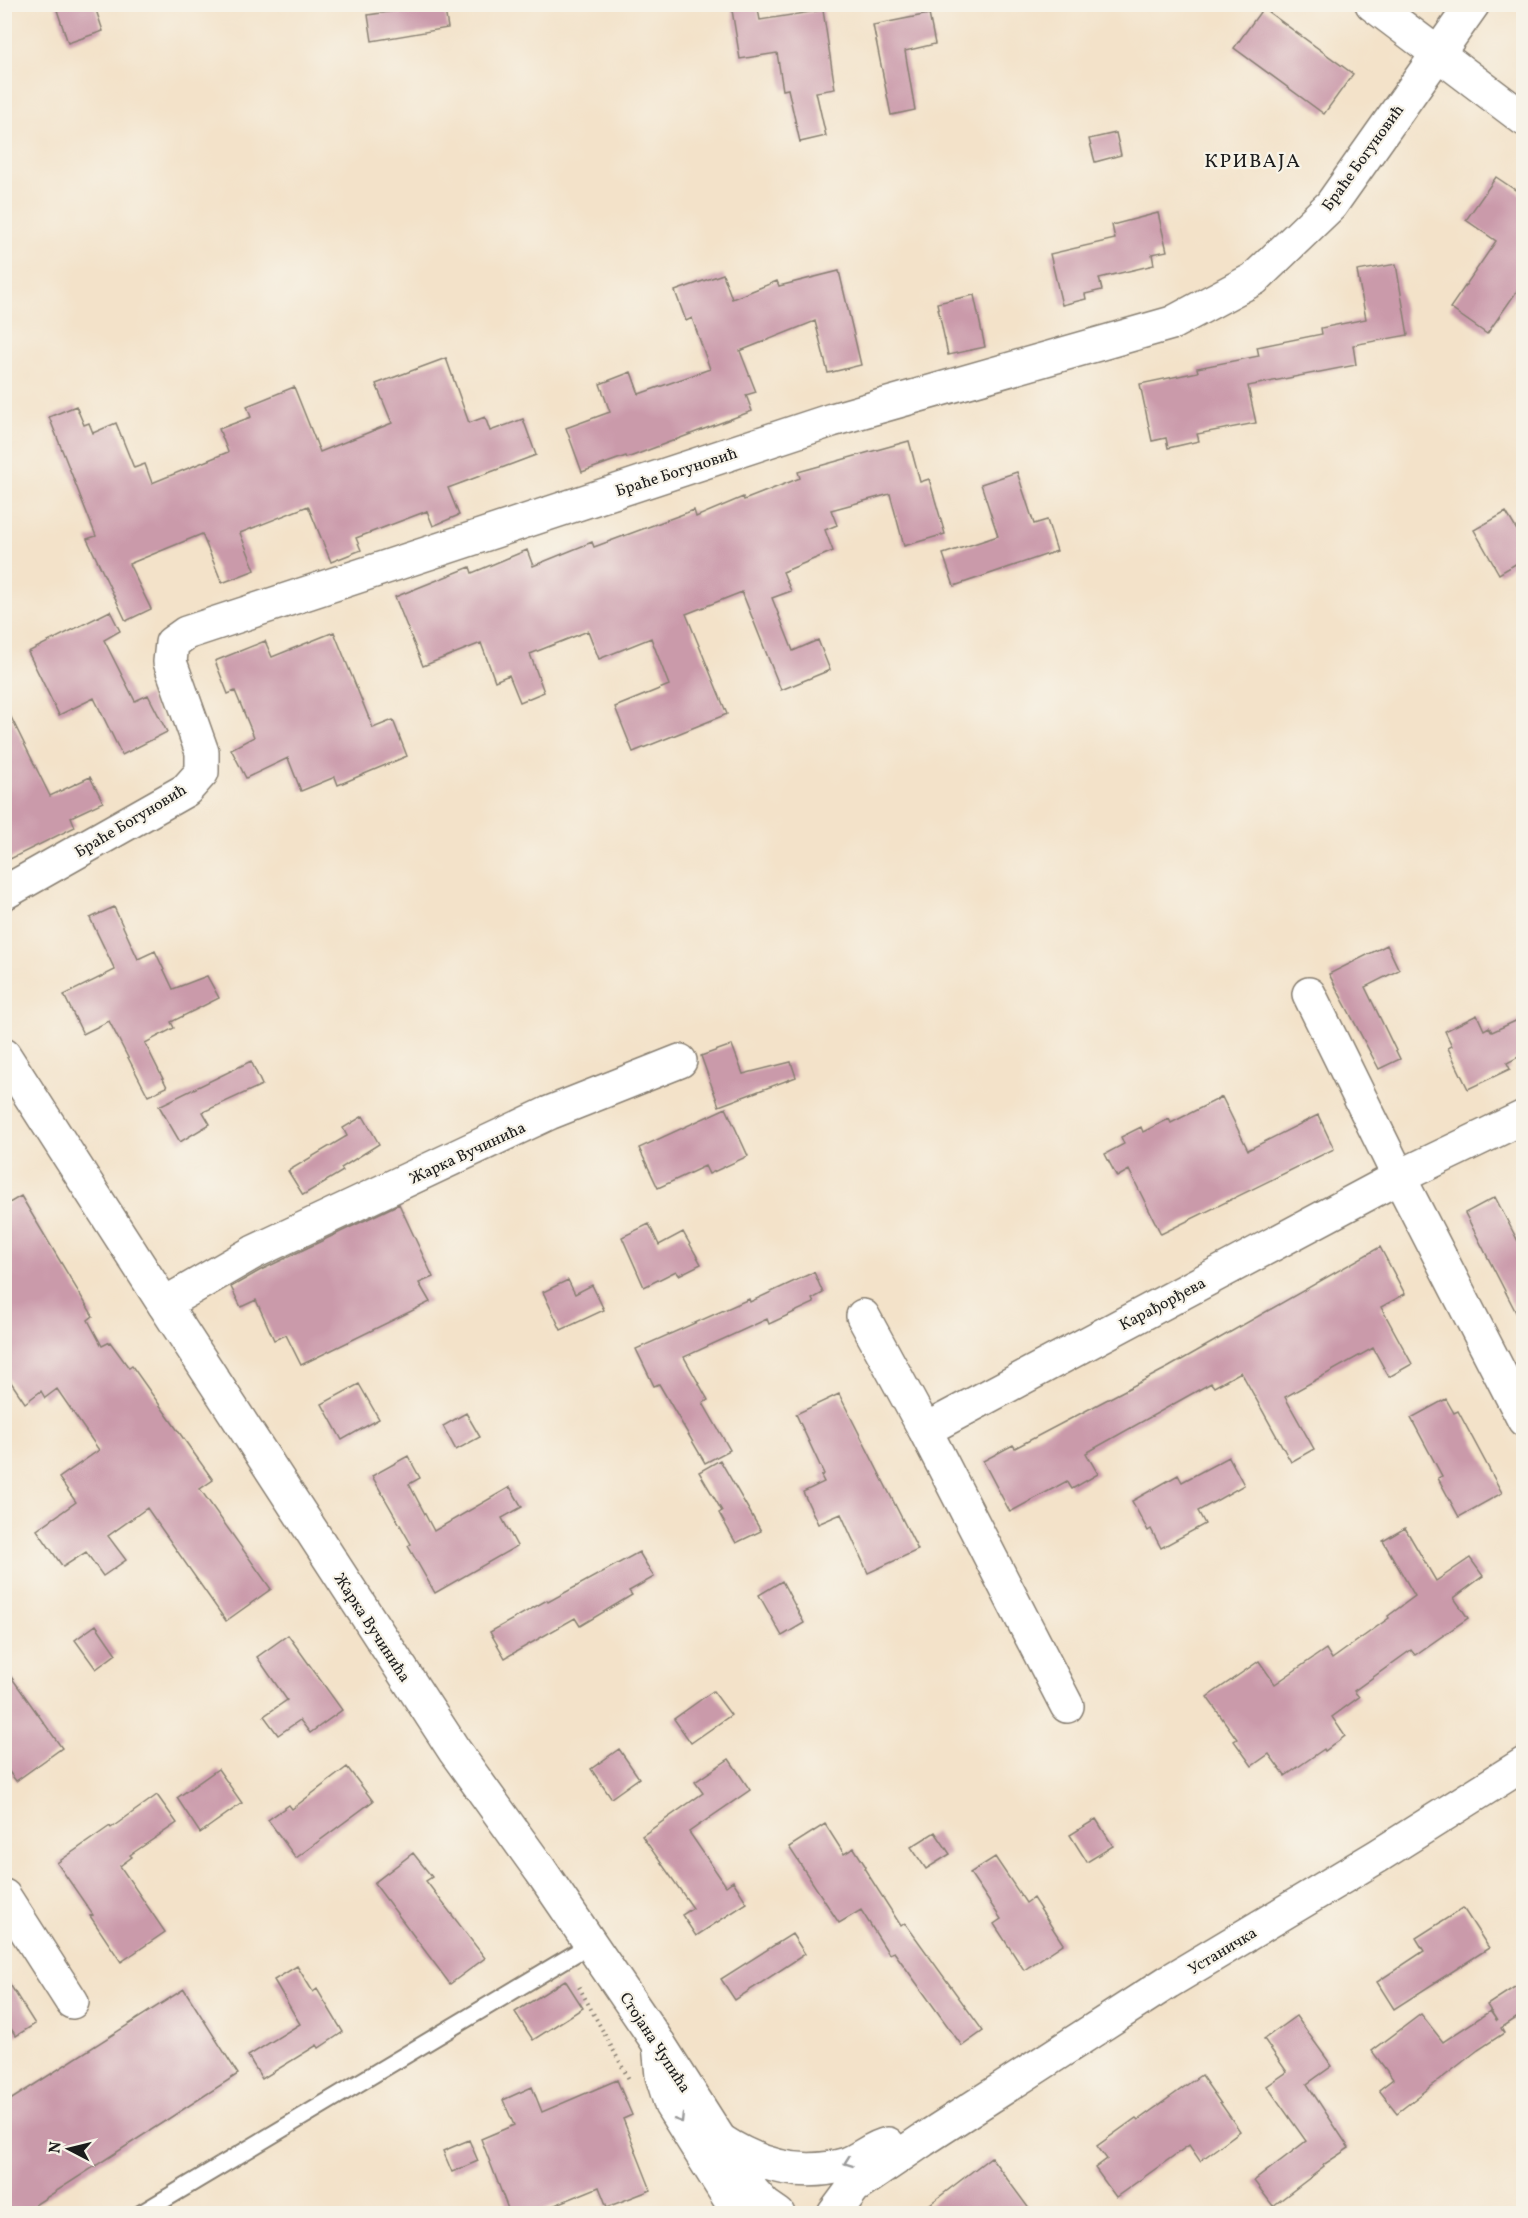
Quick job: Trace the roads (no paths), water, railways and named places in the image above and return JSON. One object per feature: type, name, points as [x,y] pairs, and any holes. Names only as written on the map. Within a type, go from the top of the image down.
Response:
[{"type":"street","points":[[1372,4],[1524,119]]},
{"type":"street","name":"Браће Богуновић","points":[[4,893],[186,790],[202,772],[202,752],[170,662],[172,643],[186,633],[831,420],[1172,323],[1254,279],[1331,205],[1473,4]]},
{"type":"street","points":[[1309,994],[1399,1177],[1524,1419]]},
{"type":"street","name":"Жарка Вучинића","points":[[4,1054],[454,1750],[591,1944]]},
{"type":"street","name":"Жарка Вучинића","points":[[164,1304],[254,1252],[549,1113],[680,1061]]},
{"type":"street","name":"Карађорђева","points":[[925,1430],[1399,1177],[1524,1117]]},
{"type":"street","points":[[863,1316],[925,1430],[1067,1706]]},
{"type":"street","name":"Устаничка","points":[[834,2214],[854,2187],[922,2140],[1168,1982],[1397,1844],[1524,1764]]},
{"type":"street","points":[[4,1896],[72,2002]]},
{"type":"street","name":"Стојана Чупића","points":[[591,1944],[659,2044],[753,2192],[765,2205],[778,2214]]},
{"type":"street","points":[[659,2044],[662,2076],[670,2105],[739,2214]]},
{"type":"street","points":[[720,2140],[744,2156],[764,2163],[790,2169],[822,2169],[848,2163],[881,2145],[922,2140]]},
{"type":"lane","points":[[140,2214],[591,1944]]},
{"type":"district","name":"КРИВАЈА","points":[[1253,160]]}]
